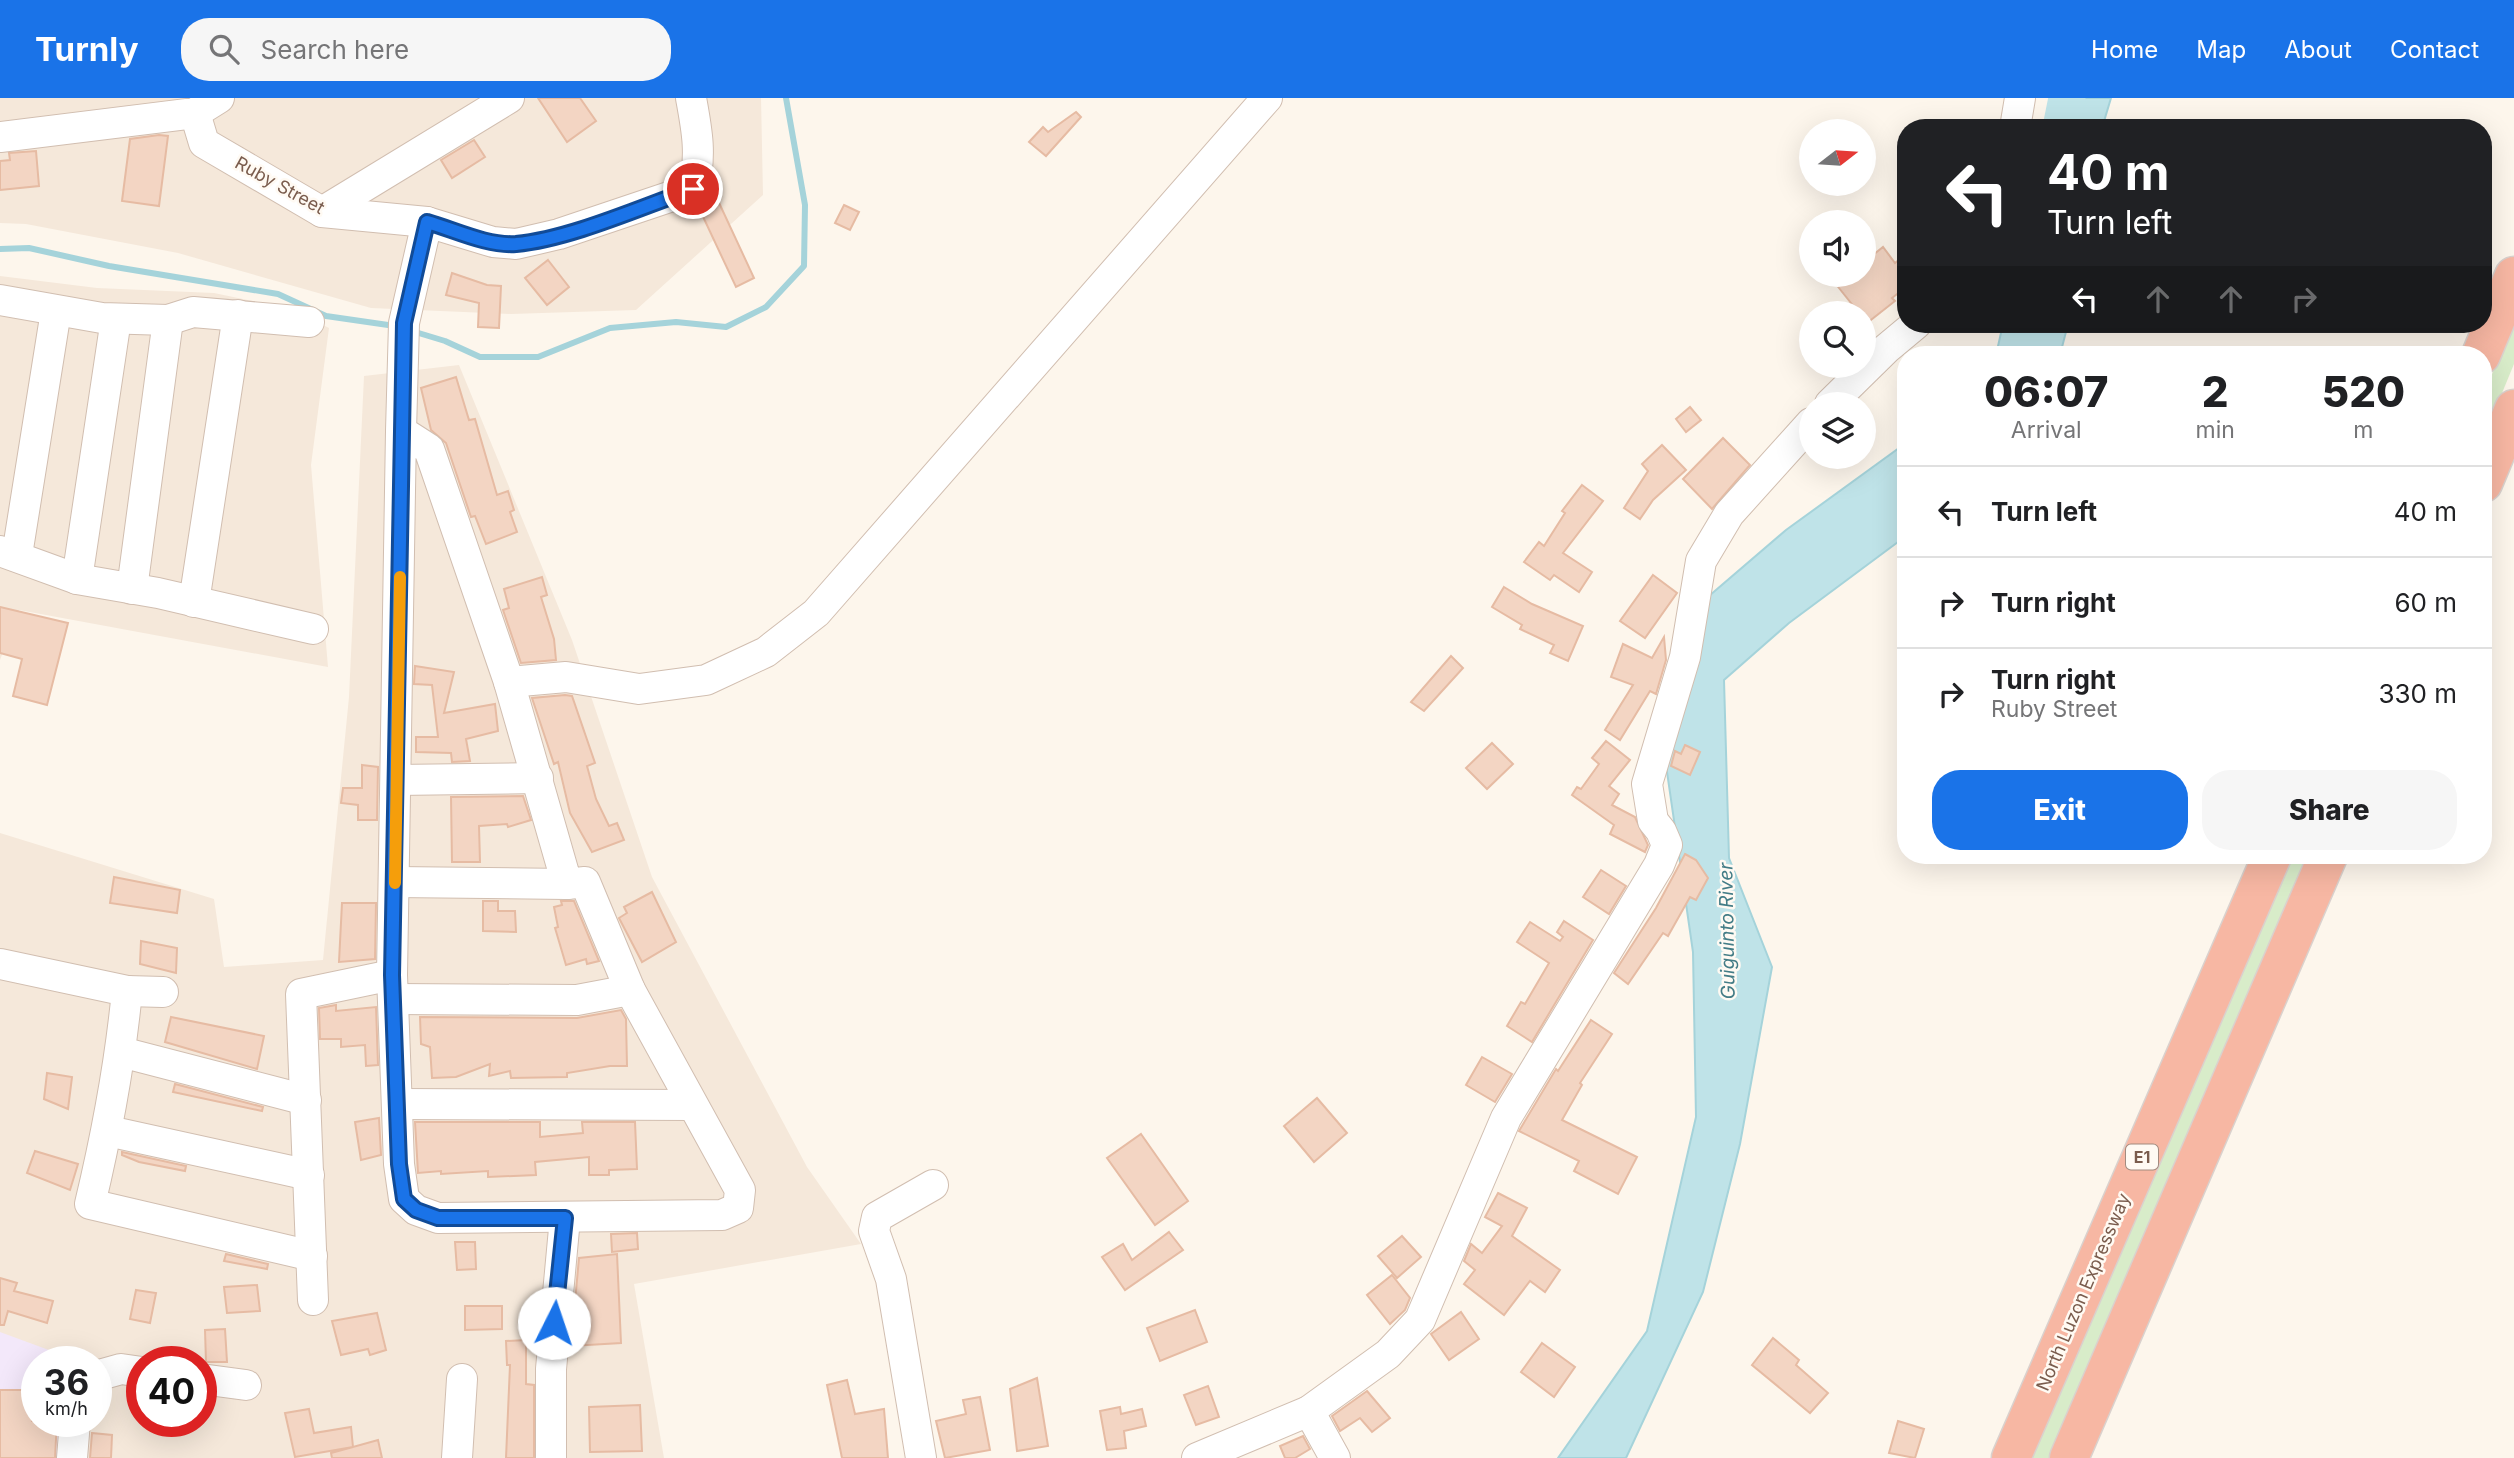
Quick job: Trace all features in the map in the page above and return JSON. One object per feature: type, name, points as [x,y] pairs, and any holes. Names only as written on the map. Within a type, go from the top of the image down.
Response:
[{"type":"highway","points":[[2492,329],[2514,276]]},
{"type":"highway","points":[[2492,462],[2514,409]]},
{"type":"highway","name":"North Luzon Expressway","points":[[2011,1458],[2269,864]]},
{"type":"highway","points":[[2069,1458],[2325,864]]},
{"type":"street","points":[[322,212],[509,98]]},
{"type":"street","name":"Ruby Street","points":[[0,136],[142,108],[207,105],[204,143],[322,212],[427,222],[493,242],[516,244],[559,234],[693,189],[699,155],[691,98]]},
{"type":"street","points":[[509,682],[566,677],[639,690],[706,680],[766,652],[816,613],[1267,98]]},
{"type":"street","points":[[2016,119],[2020,98]]},
{"type":"street","points":[[396,882],[584,882],[629,990],[740,1190],[738,1208],[722,1215],[438,1218],[416,1210],[404,1199],[399,1164],[393,987],[401,431],[404,323],[427,222]]},
{"type":"street","points":[[0,303],[116,319],[168,320],[193,312],[309,322]]},
{"type":"street","points":[[56,311],[9,553],[77,579],[194,601],[313,629]]},
{"type":"street","points":[[194,601],[238,315]]},
{"type":"street","points":[[77,579],[116,319]]},
{"type":"street","points":[[132,589],[168,320]]},
{"type":"street","points":[[1842,392],[1905,333]]},
{"type":"street","points":[[401,431],[429,449],[509,682],[567,884]]},
{"type":"street","points":[[1197,1458],[1309,1411],[1388,1354],[1420,1321],[1506,1118],[1660,865],[1667,845],[1653,821],[1647,784],[1685,657],[1701,561],[1729,514],[1799,436]]},
{"type":"street","points":[[396,780],[538,778]]},
{"type":"street","points":[[0,964],[127,991],[163,992]]},
{"type":"street","points":[[313,1300],[302,994],[393,987],[577,999],[629,990]]},
{"type":"street","points":[[127,991],[121,1052],[108,1131],[90,1204],[312,1256]]},
{"type":"street","points":[[121,1052],[306,1100]]},
{"type":"street","points":[[398,1104],[692,1105]]},
{"type":"street","points":[[108,1131],[309,1175]]},
{"type":"street","points":[[921,1458],[891,1279],[874,1231],[877,1217],[933,1185]]},
{"type":"street","points":[[551,1458],[551,1369],[565,1218]]},
{"type":"street","points":[[457,1458],[462,1379]]},
{"type":"street","points":[[217,1381],[246,1385]]},
{"type":"street","points":[[1309,1411],[1335,1458]]},
{"type":"street","points":[[72,1458],[74,1437]]},
{"type":"shaded area","points":[[0,98],[761,98],[763,195],[636,310],[511,314],[371,308],[178,253],[26,224],[0,223]]},
{"type":"shaded area","points":[[0,276],[97,288],[214,293],[291,309],[329,328],[311,465],[328,667],[19,610],[0,660]]},
{"type":"shaded area","points":[[459,365],[572,640],[652,877],[807,1167],[861,1244],[634,1284],[664,1458],[0,1458],[0,833],[214,899],[224,967],[323,960],[349,697],[364,376]]},
{"type":"shaded area","points":[[0,1332],[38,1346],[21,1346],[21,1437],[67,1437],[65,1458],[0,1458]]},
{"type":"green space","points":[[2514,321],[2514,364],[2492,417],[2492,374]]},
{"type":"green space","points":[[2286,864],[2304,864],[2049,1458],[2030,1458]]},
{"type":"water","points":[[2070,98],[2111,98],[2105,119],[2062,119]]},
{"type":"water","points":[[2001,333],[2066,333],[2062,346],[1998,346]]},
{"type":"water","points":[[1897,450],[1897,543],[1789,623],[1724,680],[1729,858],[1772,967],[1740,1144],[1703,1292],[1626,1458],[1558,1458],[1647,1331],[1696,1117],[1693,952],[1665,758],[1681,620],[1786,530],[1870,469],[1876,469],[1876,465]]},
{"type":"building","points":[[538,98],[580,98],[596,121],[567,142]]},
{"type":"building","points":[[1076,112],[1081,117],[1046,156],[1029,142],[1043,127],[1048,132]]},
{"type":"building","points":[[168,136],[159,206],[122,201],[130,139]]},
{"type":"building","points":[[474,140],[485,157],[452,178],[441,160]]},
{"type":"building","points":[[36,151],[39,186],[0,190],[0,161],[10,160],[9,153]]},
{"type":"building","points":[[714,192],[754,278],[736,287],[698,206]]},
{"type":"building","points":[[844,205],[859,212],[850,230],[835,223]]},
{"type":"building","points":[[1883,247],[1895,263],[1897,261],[1897,294],[1892,298],[1895,301],[1876,316],[1876,301],[1849,301],[1838,287],[1876,287],[1876,253]]},
{"type":"building","points":[[548,260],[569,287],[547,305],[525,278]]},
{"type":"building","points":[[452,273],[487,285],[501,286],[499,328],[478,327],[479,303],[446,295]]},
{"type":"building","points":[[456,377],[469,420],[475,419],[497,495],[508,491],[514,510],[510,512],[517,532],[486,544],[475,516],[471,517],[446,443],[431,430],[421,388]]},
{"type":"building","points":[[1690,407],[1701,420],[1686,432],[1676,419]]},
{"type":"building","points":[[1723,438],[1750,465],[1712,509],[1683,479]]},
{"type":"building","points":[[1662,445],[1686,470],[1653,500],[1640,519],[1624,508],[1648,471],[1642,464]]},
{"type":"building","points":[[1582,485],[1603,501],[1563,553],[1592,572],[1579,592],[1554,575],[1550,580],[1524,562],[1539,542],[1544,546],[1565,513],[1562,511]]},
{"type":"building","points":[[1653,575],[1677,593],[1645,638],[1620,621]]},
{"type":"building","points":[[542,577],[547,595],[541,597],[554,639],[556,660],[521,663],[503,610],[509,608],[504,589]]},
{"type":"building","points":[[1504,587],[1532,604],[1583,626],[1568,661],[1550,653],[1554,645],[1520,629],[1522,625],[1492,607]]},
{"type":"building","points":[[0,607],[68,623],[47,705],[13,696],[22,659],[0,653]]},
{"type":"building","points":[[1664,637],[1666,660],[1656,694],[1650,691],[1620,740],[1605,730],[1633,685],[1611,677],[1623,644],[1652,658]]},
{"type":"building","points":[[1451,656],[1463,668],[1424,711],[1411,702]]},
{"type":"building","points":[[415,666],[454,672],[444,713],[495,704],[498,731],[466,739],[470,761],[452,762],[451,753],[416,752],[416,737],[438,737],[432,685],[414,684]]},
{"type":"building","points":[[572,696],[595,763],[587,766],[596,799],[609,826],[617,823],[624,840],[592,852],[570,813],[558,762],[554,764],[532,698]]},
{"type":"building","points":[[1606,741],[1630,760],[1609,786],[1619,794],[1612,805],[1635,817],[1648,845],[1645,852],[1610,834],[1614,825],[1572,795],[1577,787],[1581,789],[1599,764],[1592,758]]},
{"type":"building","points":[[1492,743],[1513,764],[1487,789],[1466,768]]},
{"type":"building","points":[[1685,745],[1700,752],[1690,775],[1671,766],[1675,751],[1681,754]]},
{"type":"building","points":[[362,765],[378,767],[377,820],[358,820],[358,805],[341,803],[343,788],[362,788]]},
{"type":"building","points":[[523,796],[531,820],[508,827],[507,824],[479,826],[480,862],[452,862],[451,797]]},
{"type":"building","points":[[1685,854],[1696,860],[1708,878],[1696,900],[1690,897],[1668,936],[1663,933],[1628,984],[1614,973],[1656,908]]},
{"type":"building","points":[[1601,870],[1626,886],[1609,914],[1583,897]]},
{"type":"building","points":[[114,877],[180,890],[177,913],[110,903]]},
{"type":"building","points":[[652,892],[676,942],[642,962],[619,918],[627,913],[624,907]]},
{"type":"building","points":[[483,901],[498,901],[498,911],[515,911],[516,932],[483,931]]},
{"type":"building","points":[[561,901],[574,901],[599,961],[587,964],[586,959],[566,965],[555,928],[558,927],[554,907],[562,905]]},
{"type":"building","points":[[342,903],[376,903],[375,959],[339,962]]},
{"type":"building","points":[[1564,921],[1593,940],[1532,1042],[1507,1026],[1521,1002],[1525,1004],[1549,963],[1517,942],[1530,922],[1560,941],[1563,937],[1557,932]]},
{"type":"building","points":[[141,941],[177,948],[176,973],[140,964]]},
{"type":"building","points":[[336,1005],[336,1011],[376,1007],[378,1065],[366,1066],[365,1045],[341,1047],[341,1039],[320,1039],[319,1008]]},
{"type":"building","points":[[621,1010],[626,1019],[627,1066],[567,1073],[567,1077],[511,1078],[510,1071],[489,1076],[490,1064],[456,1077],[432,1078],[430,1047],[421,1044],[420,1017],[577,1018]]},
{"type":"building","points":[[171,1017],[264,1036],[257,1069],[165,1042]]},
{"type":"building","points":[[1591,1020],[1612,1034],[1580,1083],[1582,1085],[1562,1120],[1637,1157],[1618,1194],[1574,1171],[1579,1161],[1519,1131],[1556,1069],[1558,1071]]},
{"type":"building","points":[[1482,1057],[1512,1074],[1495,1102],[1466,1085]]},
{"type":"building","points":[[47,1073],[72,1077],[68,1109],[44,1099]]},
{"type":"building","points":[[175,1084],[263,1107],[262,1111],[173,1092]]},
{"type":"building","points":[[1317,1098],[1347,1133],[1314,1162],[1284,1126]]},
{"type":"building","points":[[379,1118],[381,1155],[361,1160],[355,1122]]},
{"type":"building","points":[[415,1122],[540,1122],[540,1137],[583,1133],[582,1122],[635,1122],[637,1169],[609,1170],[609,1175],[589,1175],[589,1157],[535,1162],[536,1175],[488,1177],[488,1171],[418,1173]]},
{"type":"building","points":[[1141,1134],[1188,1201],[1155,1225],[1107,1158]]},
{"type":"building","points":[[35,1151],[78,1164],[70,1190],[27,1173]]},
{"type":"building","points":[[122,1152],[186,1166],[185,1171],[139,1162],[122,1155]]},
{"type":"building","points":[[1498,1193],[1527,1208],[1512,1236],[1560,1270],[1545,1292],[1530,1281],[1504,1315],[1464,1284],[1475,1270],[1464,1261],[1471,1244],[1482,1253],[1502,1226],[1485,1217]]},
{"type":"building","points":[[1169,1232],[1183,1250],[1125,1290],[1102,1257],[1123,1244],[1132,1260]]},
{"type":"building","points":[[637,1233],[638,1249],[612,1252],[611,1234]]},
{"type":"building","points":[[1402,1236],[1421,1257],[1397,1278],[1378,1256]]},
{"type":"building","points":[[455,1242],[475,1242],[476,1269],[457,1270]]},
{"type":"building","points":[[226,1254],[268,1264],[267,1269],[224,1261]]},
{"type":"building","points":[[617,1254],[621,1343],[571,1346],[579,1258]]},
{"type":"building","points":[[1392,1275],[1410,1298],[1405,1310],[1390,1324],[1367,1295]]},
{"type":"building","points":[[0,1278],[17,1283],[14,1291],[53,1301],[47,1323],[8,1311],[4,1325],[0,1325]]},
{"type":"building","points":[[257,1285],[260,1311],[227,1313],[224,1287]]},
{"type":"building","points":[[136,1290],[156,1293],[150,1323],[130,1319]]},
{"type":"building","points":[[465,1306],[502,1306],[502,1329],[465,1330]]},
{"type":"building","points":[[1195,1310],[1207,1342],[1160,1361],[1147,1328]]},
{"type":"building","points":[[1461,1312],[1479,1339],[1449,1360],[1431,1334]]},
{"type":"building","points":[[377,1313],[386,1350],[370,1355],[368,1349],[341,1355],[332,1321]]},
{"type":"building","points":[[225,1329],[227,1362],[217,1362],[217,1346],[206,1346],[205,1330]]},
{"type":"building","points":[[1773,1338],[1799,1360],[1796,1365],[1828,1393],[1810,1413],[1752,1365]]},
{"type":"building","points":[[526,1340],[526,1384],[534,1385],[534,1458],[506,1458],[510,1365],[507,1365],[506,1341]]},
{"type":"building","points":[[1542,1343],[1575,1367],[1554,1397],[1521,1372]]},
{"type":"building","points":[[1037,1378],[1048,1446],[1017,1451],[1010,1389]]},
{"type":"building","points":[[847,1380],[855,1414],[884,1409],[888,1458],[842,1458],[827,1385]]},
{"type":"building","points":[[1208,1386],[1219,1417],[1196,1425],[1184,1395]]},
{"type":"building","points":[[0,1390],[21,1390],[21,1437],[56,1437],[55,1458],[0,1458]]},
{"type":"building","points":[[1367,1391],[1390,1418],[1372,1432],[1360,1418],[1340,1431],[1332,1416]]},
{"type":"building","points":[[980,1397],[990,1450],[945,1458],[936,1421],[966,1414],[963,1400]]},
{"type":"building","points":[[640,1405],[642,1451],[590,1452],[589,1407]]},
{"type":"building","points":[[1120,1407],[1121,1414],[1142,1409],[1146,1426],[1124,1431],[1126,1448],[1107,1450],[1100,1411]]},
{"type":"building","points":[[309,1409],[314,1433],[351,1427],[353,1447],[295,1457],[285,1413]]},
{"type":"building","points":[[1898,1421],[1924,1429],[1915,1458],[1889,1453]]},
{"type":"building","points":[[1303,1436],[1310,1449],[1295,1458],[1285,1458],[1280,1446]]},
{"type":"building","points":[[92,1437],[112,1437],[111,1458],[90,1458]]},
{"type":"building","points":[[378,1440],[382,1458],[332,1458],[331,1453]]},
{"type":"waterway","points":[[412,331],[445,341],[480,357],[538,357],[610,328],[676,322],[726,327],[766,307],[804,266],[805,205],[786,98]]},
{"type":"waterway","name":"Guiguinto River","points":[[2063,119],[2067,98]]},
{"type":"waterway","points":[[0,249],[29,248],[109,266],[278,294],[326,316],[395,326]]},
{"type":"slow traffic","points":[[395,883],[400,577]]},
{"type":"route","points":[[554,1323],[565,1218],[438,1218],[416,1210],[404,1199],[399,1164],[392,975],[396,882],[404,323],[427,222],[493,242],[516,244],[559,234],[693,189]]}]
